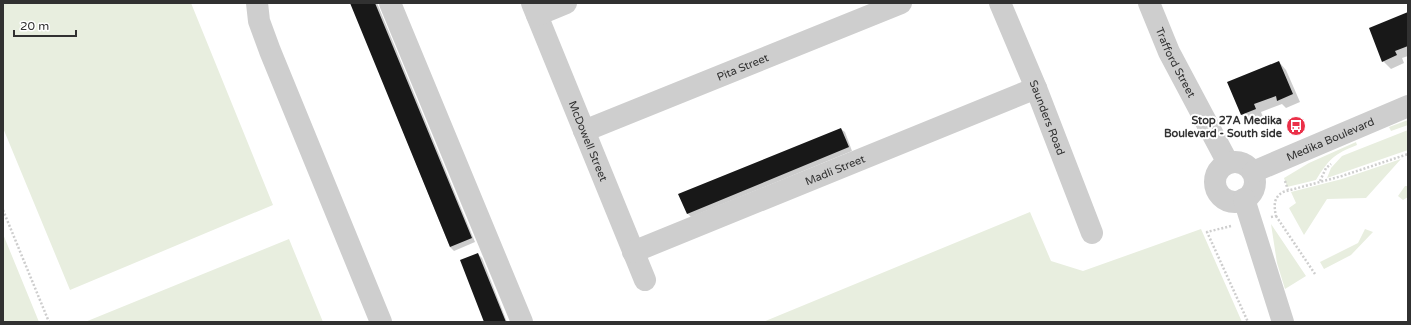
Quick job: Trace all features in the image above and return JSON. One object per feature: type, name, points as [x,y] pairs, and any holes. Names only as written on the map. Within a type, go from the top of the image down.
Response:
[{"type":"street","points":[[257,3],[259,21],[266,40],[381,322]]},
{"type":"street","points":[[390,3],[522,322]]},
{"type":"street","points":[[535,9],[566,3]]},
{"type":"street","name":"Pita Street","points":[[584,132],[901,3]]},
{"type":"street","name":"Saunders Road","points":[[1000,3],[1036,88],[1092,233]]},
{"type":"street","name":"Trafford Street","points":[[1149,3],[1169,52],[1228,163]]},
{"type":"street","name":"McDowell Street","points":[[535,9],[645,280]]},
{"type":"street","name":"Madli Street","points":[[633,252],[1036,88]]},
{"type":"street","name":"Medika Boulevard","points":[[1252,172],[1408,106]]},
{"type":"street","points":[[1233,162],[1244,164],[1252,172],[1255,178],[1253,190],[1244,199],[1232,201],[1226,199],[1217,190],[1216,177],[1218,171],[1228,163],[1233,162]]},
{"type":"street","points":[[1244,199],[1283,322]]},
{"type":"path","points":[[1288,190],[1342,176],[1408,154]]},
{"type":"path","points":[[3,210],[49,322]]},
{"type":"path","points":[[1276,216],[1315,274]]},
{"type":"path","points":[[1207,232],[1248,322]]},
{"type":"green space","points":[[3,3],[191,3],[273,205],[70,290],[3,128]]},
{"type":"green space","points":[[1408,120],[1408,125],[1391,131],[1389,127]]},
{"type":"green space","points":[[1408,130],[1408,150],[1327,178],[1331,168],[1342,156]]},
{"type":"green space","points":[[1356,142],[1357,145],[1337,154],[1316,180],[1287,187],[1284,178],[1309,163]]},
{"type":"green space","points":[[1401,159],[1366,198],[1327,199],[1304,235],[1289,208],[1296,203],[1291,192],[1342,179]]},
{"type":"green space","points":[[1405,186],[1408,186],[1408,197],[1403,200],[1398,196]]},
{"type":"green space","points":[[1030,212],[1051,261],[1083,271],[1201,229],[1242,322],[763,322]]},
{"type":"green space","points":[[1271,224],[1306,276],[1285,289],[1277,263]]},
{"type":"green space","points":[[1365,229],[1373,232],[1351,255],[1324,269],[1320,262],[1358,243]]},
{"type":"green space","points":[[3,234],[39,322],[3,322]]},
{"type":"green space","points":[[289,239],[323,322],[85,322]]},
{"type":"building","points":[[350,3],[375,3],[472,238],[450,247]]},
{"type":"building","points":[[1408,12],[1408,46],[1395,51],[1397,55],[1382,62],[1369,28]]},
{"type":"building","points":[[1279,61],[1293,94],[1277,101],[1276,96],[1254,104],[1256,109],[1241,115],[1227,82]]},
{"type":"building","points":[[841,128],[849,147],[687,214],[678,194]]},
{"type":"building","points":[[478,253],[506,322],[484,322],[460,260]]},
{"type":"place","name":"Stop 27A Medika Boulevard - South side","points":[[1296,126]]}]
